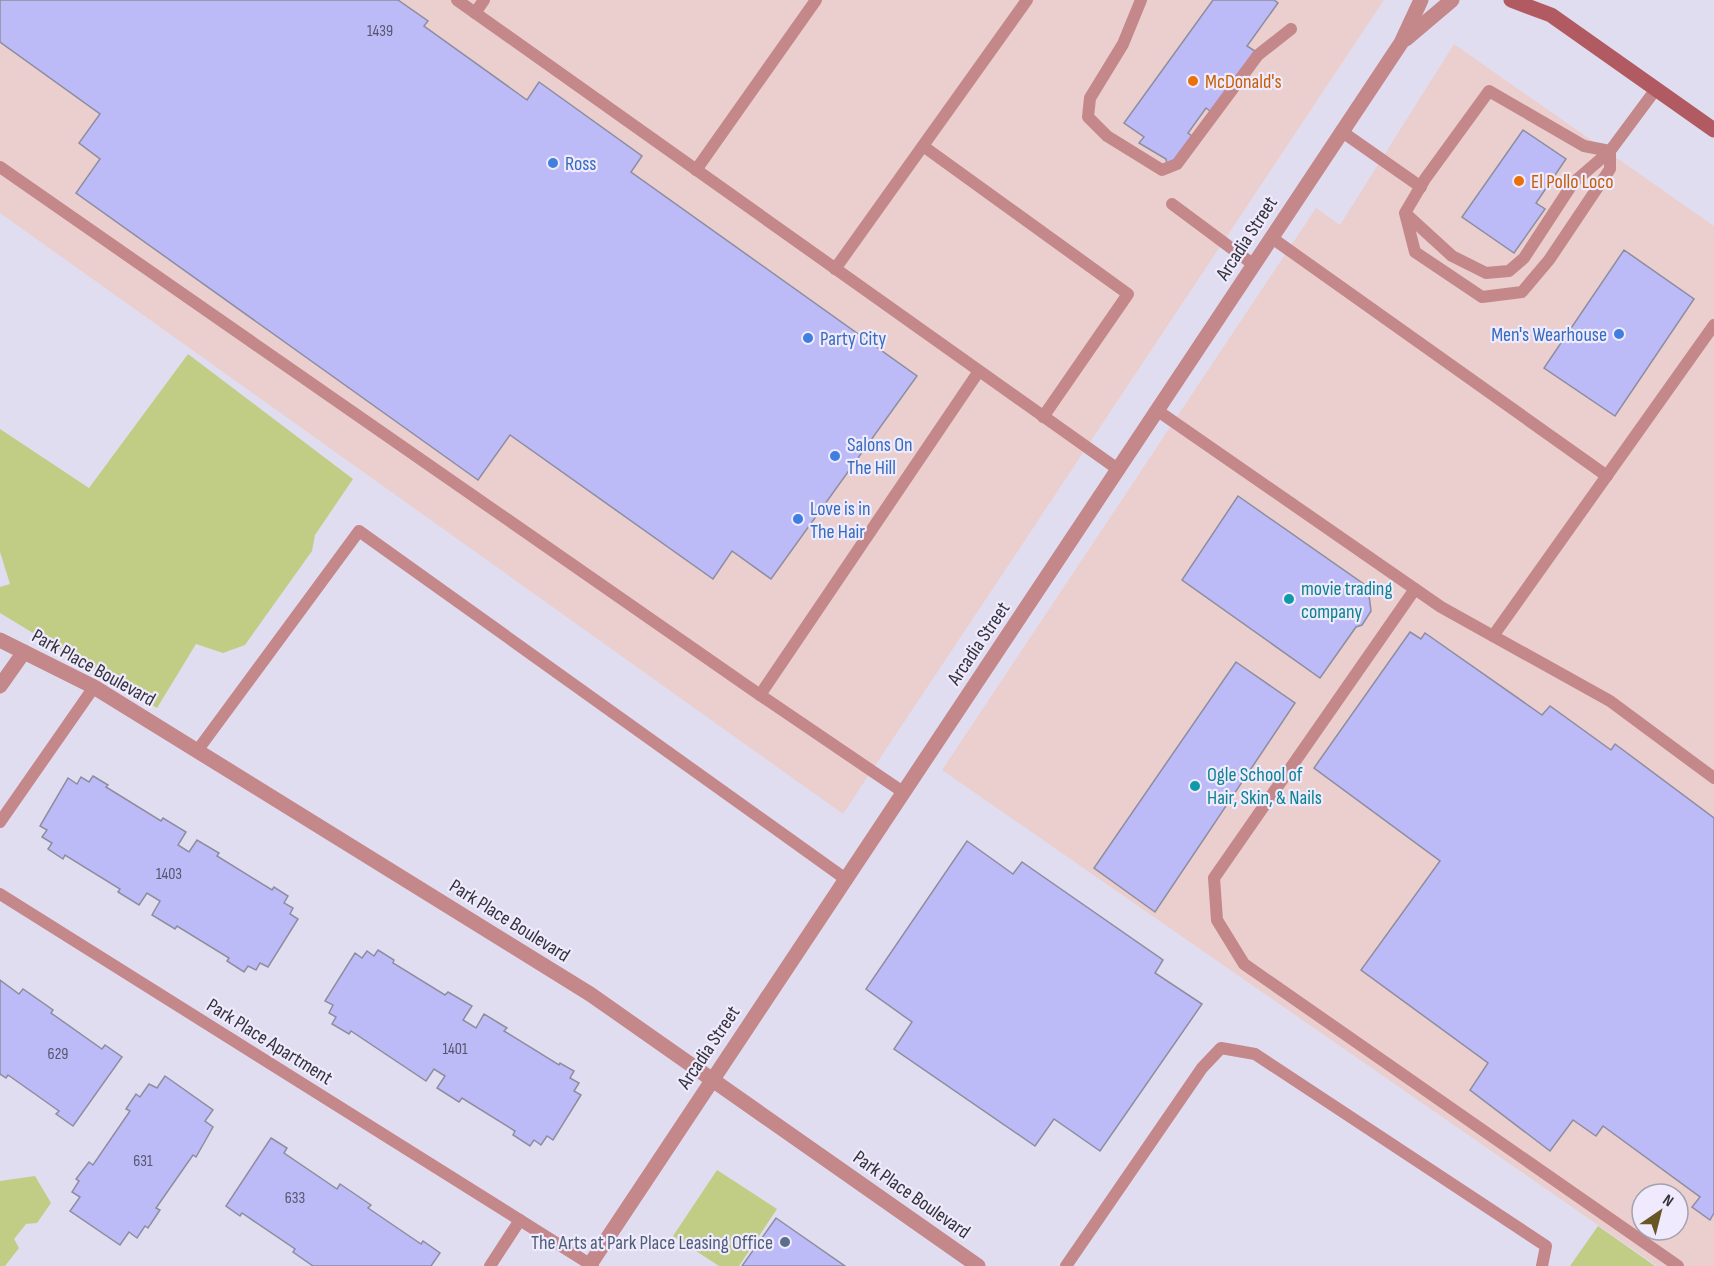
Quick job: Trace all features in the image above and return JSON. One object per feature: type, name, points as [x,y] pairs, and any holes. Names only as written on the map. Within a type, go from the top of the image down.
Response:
[{"type":"main road","points":[[1511,0],[1551,15],[1714,130]]},
{"type":"main road","points":[[1542,0],[1551,15]]},
{"type":"street","name":"Arcadia Street","points":[[591,1265],[711,1080],[847,880],[903,792],[1401,43],[1421,0]]},
{"type":"street","name":"Arcadia Street","points":[[1401,43],[1452,0]]},
{"type":"street","name":"Park Place Boulevard","points":[[0,640],[94,687],[590,994],[978,1266]]},
{"type":"street","points":[[0,686],[24,652]]},
{"type":"lane","points":[[457,0],[1119,470]]},
{"type":"lane","points":[[475,13],[484,0]]},
{"type":"lane","points":[[696,170],[816,0]]},
{"type":"lane","points":[[835,269],[1028,0]]},
{"type":"lane","points":[[1141,0],[1124,44],[1090,98],[1088,117],[1107,136],[1162,170],[1177,164],[1257,55],[1291,29]]},
{"type":"lane","points":[[1405,213],[1452,256],[1486,273],[1509,271],[1524,258],[1573,183],[1610,151],[1656,89]]},
{"type":"lane","points":[[1488,91],[1584,146],[1610,151],[1610,169],[1549,260],[1522,291],[1482,297],[1415,252],[1405,213],[1488,91]]},
{"type":"lane","points":[[1341,131],[1421,187]]},
{"type":"lane","points":[[923,146],[1128,294],[1043,417]]},
{"type":"lane","points":[[0,167],[759,695],[903,792]]},
{"type":"lane","points":[[1172,204],[1254,265]]},
{"type":"lane","points":[[1272,238],[1607,476]]},
{"type":"lane","points":[[1493,636],[1714,325]]},
{"type":"lane","points":[[759,695],[979,371]]},
{"type":"lane","points":[[1158,411],[1415,589],[1493,636],[1610,701],[1714,778]]},
{"type":"lane","points":[[197,751],[359,531],[847,880]]},
{"type":"lane","points":[[1415,589],[1214,879],[1217,920],[1244,964],[1678,1266]]},
{"type":"lane","points":[[0,822],[94,687]]},
{"type":"lane","name":"Park Place Apartment","points":[[0,894],[591,1265]]},
{"type":"lane","points":[[1066,1266],[1202,1068],[1221,1048],[1255,1054],[1546,1245],[1542,1266]]},
{"type":"lane","points":[[490,1266],[520,1221]]},
{"type":"shaded area","points":[[0,0],[1384,0],[843,814],[0,213]]},
{"type":"shaded area","points":[[1454,44],[1714,226],[1714,1266],[1657,1266],[942,770],[1316,208],[1340,225]]},
{"type":"green space","points":[[188,354],[353,479],[315,535],[312,551],[245,645],[223,653],[196,644],[157,708],[0,613],[0,587],[10,584],[0,552],[0,429],[89,488]]},
{"type":"green space","points":[[717,1170],[777,1209],[739,1266],[719,1266],[673,1236]]},
{"type":"green space","points":[[35,1176],[51,1203],[37,1223],[26,1224],[14,1239],[19,1248],[5,1266],[0,1266],[0,1181]]},
{"type":"green space","points":[[1598,1226],[1655,1266],[1570,1266]]},
{"type":"building","points":[[0,0],[398,0],[428,21],[424,26],[527,100],[539,82],[642,156],[631,172],[917,376],[771,579],[732,551],[713,579],[510,435],[478,480],[76,193],[100,159],[79,143],[100,114],[0,42]]},
{"type":"building","name":"McDonald's","points":[[1213,0],[1274,0],[1278,3],[1247,46],[1258,53],[1214,114],[1206,108],[1188,133],[1192,136],[1178,157],[1167,165],[1166,159],[1139,143],[1144,137],[1124,123]]},
{"type":"building","name":"El Pollo Loco","points":[[1523,130],[1566,159],[1536,203],[1545,209],[1514,253],[1462,217]]},
{"type":"building","name":"Men's Wearhouse","points":[[1624,250],[1694,299],[1615,416],[1544,368]]},
{"type":"building","name":"movie trading company","points":[[1238,496],[1368,587],[1371,611],[1362,625],[1356,627],[1320,678],[1182,580]]},
{"type":"building","points":[[1410,632],[1421,639],[1425,633],[1542,715],[1550,706],[1611,750],[1615,744],[1714,818],[1714,1213],[1710,1220],[1692,1207],[1700,1197],[1690,1190],[1690,1182],[1680,1182],[1603,1126],[1596,1136],[1573,1120],[1550,1151],[1470,1090],[1488,1063],[1361,970],[1440,861],[1314,768]]},
{"type":"building","name":"Ogle School of Hair, Skin, & Nails","points":[[1236,662],[1295,703],[1155,912],[1094,868]]},
{"type":"building","points":[[93,776],[108,785],[106,787],[161,821],[163,818],[186,832],[178,845],[189,852],[197,840],[219,853],[217,856],[272,890],[274,887],[288,896],[284,903],[293,908],[290,914],[298,919],[268,967],[260,963],[256,970],[248,966],[244,972],[227,961],[229,958],[177,926],[175,929],[152,915],[160,901],[147,893],[139,905],[118,892],[120,889],[65,855],[63,859],[48,849],[52,843],[42,837],[47,830],[40,826],[68,778],[77,784],[81,777],[89,782]]},
{"type":"building","points":[[967,841],[1013,874],[1022,862],[1163,960],[1155,973],[1202,1004],[1100,1151],[1054,1119],[1035,1146],[894,1049],[912,1022],[866,989]]},
{"type":"building","points":[[378,950],[394,960],[393,963],[445,995],[448,992],[472,1006],[463,1020],[476,1028],[484,1014],[507,1028],[504,1031],[559,1065],[560,1063],[574,1071],[570,1078],[579,1083],[574,1091],[581,1095],[553,1140],[547,1136],[541,1145],[534,1140],[530,1146],[513,1135],[515,1131],[462,1098],[459,1102],[437,1088],[445,1076],[434,1069],[426,1081],[351,1031],[349,1034],[332,1024],[336,1017],[329,1013],[333,1005],[325,1001],[355,953],[362,958],[367,951],[374,956]]},
{"type":"building","points":[[0,980],[19,994],[23,989],[53,1010],[51,1013],[102,1049],[105,1045],[122,1057],[73,1126],[56,1114],[59,1111],[8,1075],[6,1078],[0,1074]]},
{"type":"building","points":[[165,1076],[213,1110],[205,1121],[213,1127],[196,1157],[193,1155],[156,1208],[160,1210],[148,1228],[145,1226],[137,1238],[129,1232],[120,1245],[70,1211],[80,1197],[72,1192],[79,1181],[76,1179],[89,1162],[93,1165],[130,1111],[126,1109],[136,1094],[140,1097],[149,1084],[157,1088]]},
{"type":"building","points":[[271,1138],[287,1148],[284,1153],[337,1189],[340,1184],[371,1205],[368,1208],[421,1244],[423,1241],[440,1253],[431,1266],[313,1266],[293,1252],[295,1249],[242,1213],[240,1216],[226,1206]]},
{"type":"building","name":"The Arts at Park Place Leasing Office","points":[[776,1218],[845,1266],[742,1266]]},
{"type":"place","name":"McDonald's","points":[[1193,81]]},
{"type":"place","name":"Ross","points":[[553,163]]},
{"type":"place","name":"El Pollo Loco","points":[[1519,181]]},
{"type":"place","name":"Men's Wearhouse","points":[[1619,334]]},
{"type":"place","name":"Party City","points":[[808,338]]},
{"type":"place","name":"Salons On The Hill","points":[[835,456]]},
{"type":"place","name":"Love is in The Hair","points":[[798,519]]},
{"type":"place","name":"movie trading company","points":[[1289,599]]},
{"type":"place","name":"Ogle School of Hair, Skin, & Nails","points":[[1195,786]]},
{"type":"place","name":"The Arts at Park Place Leasing Office","points":[[785,1242]]}]
